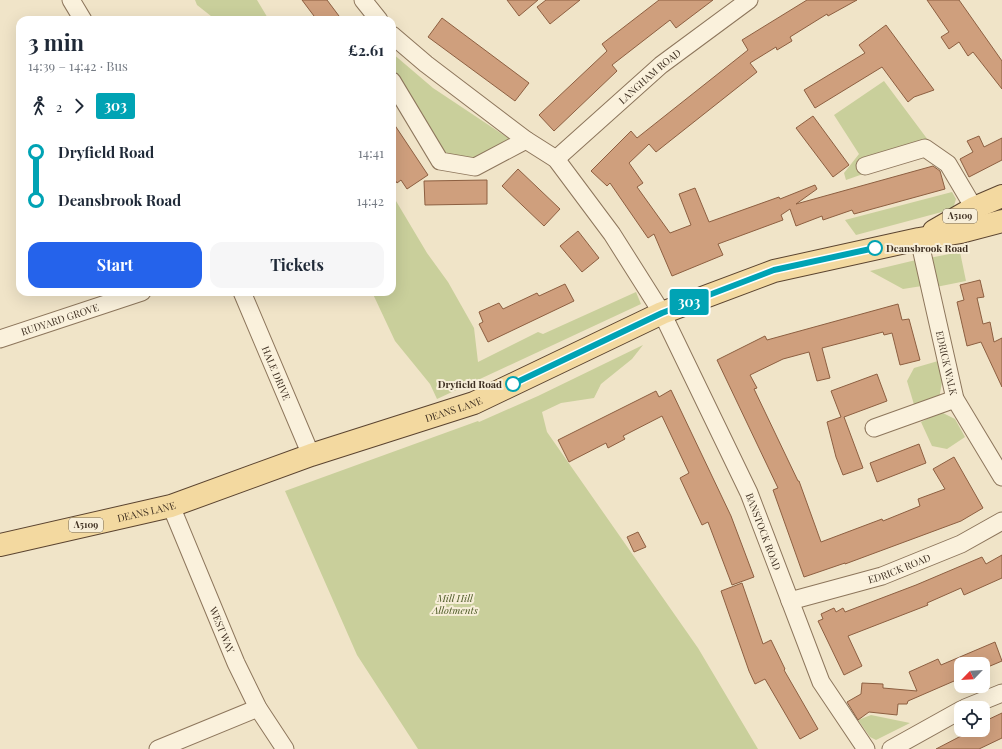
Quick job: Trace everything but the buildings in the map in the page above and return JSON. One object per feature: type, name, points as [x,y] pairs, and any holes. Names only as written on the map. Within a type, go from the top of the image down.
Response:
[{"type":"main road","name":"DEANS LANE","points":[[919,239],[974,208],[1002,196]]},
{"type":"main road","name":"DEANS LANE","points":[[0,545],[171,506],[311,455],[474,403],[662,313],[774,270],[919,239],[961,232],[1002,221]]},
{"type":"street","points":[[71,0],[81,16]]},
{"type":"street","points":[[363,0],[376,16]]},
{"type":"street","name":"LANGHAM ROAD","points":[[556,159],[661,65],[749,0]]},
{"type":"street","points":[[396,38],[426,64],[526,140],[556,159],[612,234],[662,313]]},
{"type":"street","points":[[396,88],[440,161],[475,167],[526,140]]},
{"type":"street","points":[[865,166],[925,148],[948,164],[974,208]]},
{"type":"street","name":"EDRICK WALK","points":[[919,239],[955,399],[1002,477]]},
{"type":"street","name":"RUDYARD GROVE","points":[[0,339],[130,296]]},
{"type":"street","name":"HALE DRIVE","points":[[244,296],[311,455]]},
{"type":"street","name":"BANSTOCK ROAD","points":[[662,313],[749,493],[821,682],[866,749]]},
{"type":"street","points":[[874,428],[955,399]]},
{"type":"street","name":"WEST WAY","points":[[171,506],[236,663],[258,708],[285,749]]},
{"type":"street","name":"EDRICK ROAD","points":[[790,601],[882,576],[961,544],[1002,521]]},
{"type":"street","points":[[982,701],[1002,693]]},
{"type":"street","points":[[158,749],[258,708]]},
{"type":"street","points":[[891,749],[954,714]]},
{"type":"green space","points":[[195,0],[257,0],[267,16],[211,16],[197,5]]},
{"type":"green space","points":[[396,56],[433,88],[511,140],[475,160],[444,157],[396,76]]},
{"type":"green space","points":[[884,81],[928,140],[897,151],[859,161],[863,174],[846,180],[844,173],[859,154],[834,115]]},
{"type":"green space","points":[[952,192],[956,199],[953,209],[856,235],[845,220]]},
{"type":"green space","points":[[396,201],[427,253],[448,282],[474,328],[478,362],[538,332],[543,334],[636,292],[641,304],[437,399],[430,384],[395,341],[374,296],[396,296]]},
{"type":"green space","points":[[960,252],[966,281],[936,287],[929,258]]},
{"type":"green space","points":[[916,260],[922,286],[903,289],[870,271]]},
{"type":"green space","name":"Mill Hill Allotments","points":[[643,345],[632,359],[601,384],[594,398],[561,403],[542,412],[547,432],[698,648],[758,749],[418,749],[357,655],[285,491],[478,421],[479,422],[538,396]]},
{"type":"green space","points":[[938,361],[942,382],[939,399],[915,408],[907,381],[914,368]]},
{"type":"green space","points":[[941,412],[955,419],[965,437],[947,449],[932,446],[921,422]]},
{"type":"green space","points":[[871,715],[910,723],[876,740],[870,737],[858,720]]},
{"type":"bus line","name":"303","points":[[513,384],[662,313],[774,270],[875,248]]},
{"type":"place","name":"Deansbrook Road","points":[[875,248]]},
{"type":"place","name":"Dryfield Road","points":[[513,384]]}]
